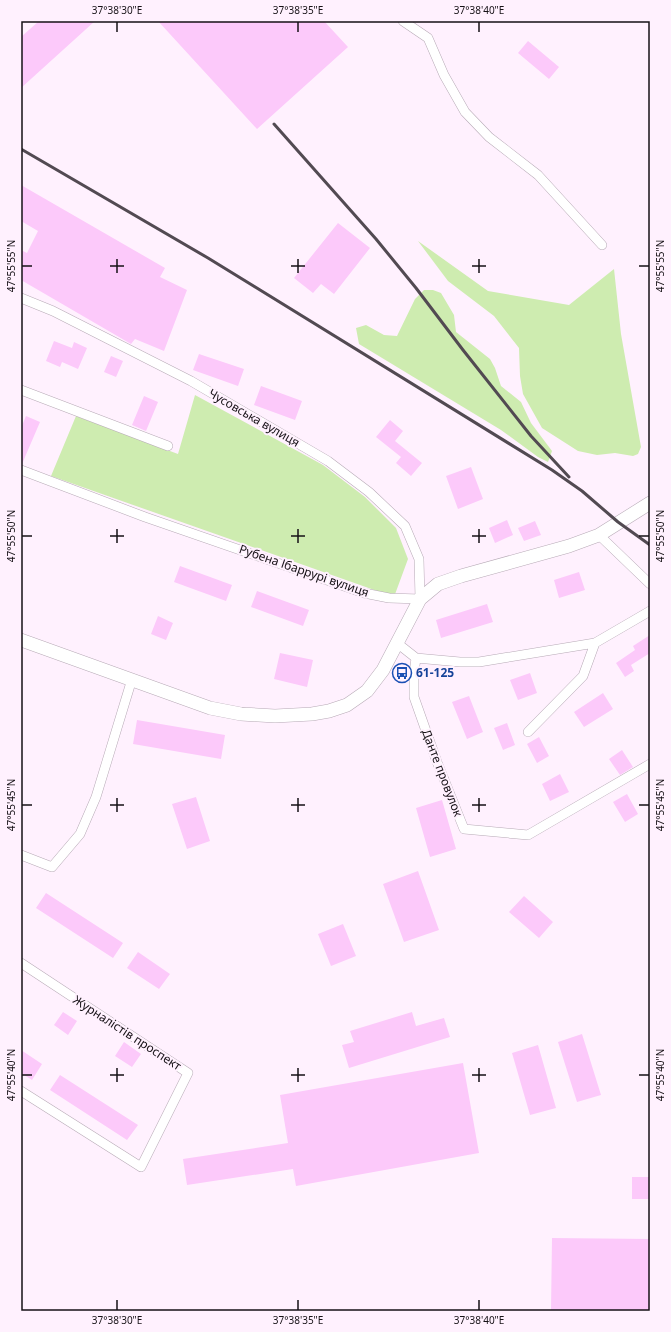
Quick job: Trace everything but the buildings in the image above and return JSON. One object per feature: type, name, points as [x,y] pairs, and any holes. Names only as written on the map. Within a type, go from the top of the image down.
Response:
[{"type":"main road","points":[[21,640],[210,708],[241,714],[275,716],[312,714],[330,711],[347,705],[367,691],[383,670],[420,599],[438,584],[461,576],[569,546],[599,535],[650,502]]},
{"type":"street","points":[[403,21],[428,38],[444,75],[465,112],[489,137],[538,175],[602,244]]},
{"type":"street","name":"Чусовська вулиця","points":[[21,298],[53,311],[191,381],[328,461],[369,492],[405,526],[419,559],[420,599]]},
{"type":"street","points":[[21,390],[168,446]]},
{"type":"street","name":"Рубена Ібаррурі вулиця","points":[[21,470],[145,517],[364,593],[389,598],[420,599]]},
{"type":"street","points":[[599,535],[650,584]]},
{"type":"street","points":[[397,643],[416,658],[478,662],[595,643],[650,611]]},
{"type":"street","points":[[528,732],[583,676],[595,643]]},
{"type":"street","name":"Данте провулок","points":[[416,658],[414,673],[414,697],[437,762],[464,829],[528,835],[650,764]]},
{"type":"street","points":[[21,855],[52,867],[80,834],[96,797],[132,679]]},
{"type":"street","name":"Журналістів проспект","points":[[21,964],[188,1073],[141,1167],[21,1090]]},
{"type":"green space","points":[[418,241],[488,291],[569,305],[614,269],[621,334],[641,447],[638,454],[633,456],[615,453],[597,455],[578,451],[542,428],[523,394],[520,376],[519,348],[494,316],[448,281]]},
{"type":"green space","points":[[424,290],[433,290],[441,293],[454,315],[456,332],[490,359],[495,368],[501,386],[521,402],[531,423],[552,451],[548,462],[538,457],[501,430],[359,344],[356,328],[366,325],[384,335],[397,336],[415,299]]},
{"type":"green space","points":[[195,395],[323,465],[365,497],[396,528],[408,559],[394,597],[51,476],[76,416],[178,454]]},
{"type":"railway","points":[[274,124],[376,239],[531,436],[569,477]]},
{"type":"railway","points":[[21,149],[208,258],[552,470],[582,491],[618,522],[650,545]]},
{"type":"place","name":"61-125","points":[[402,673]]}]
